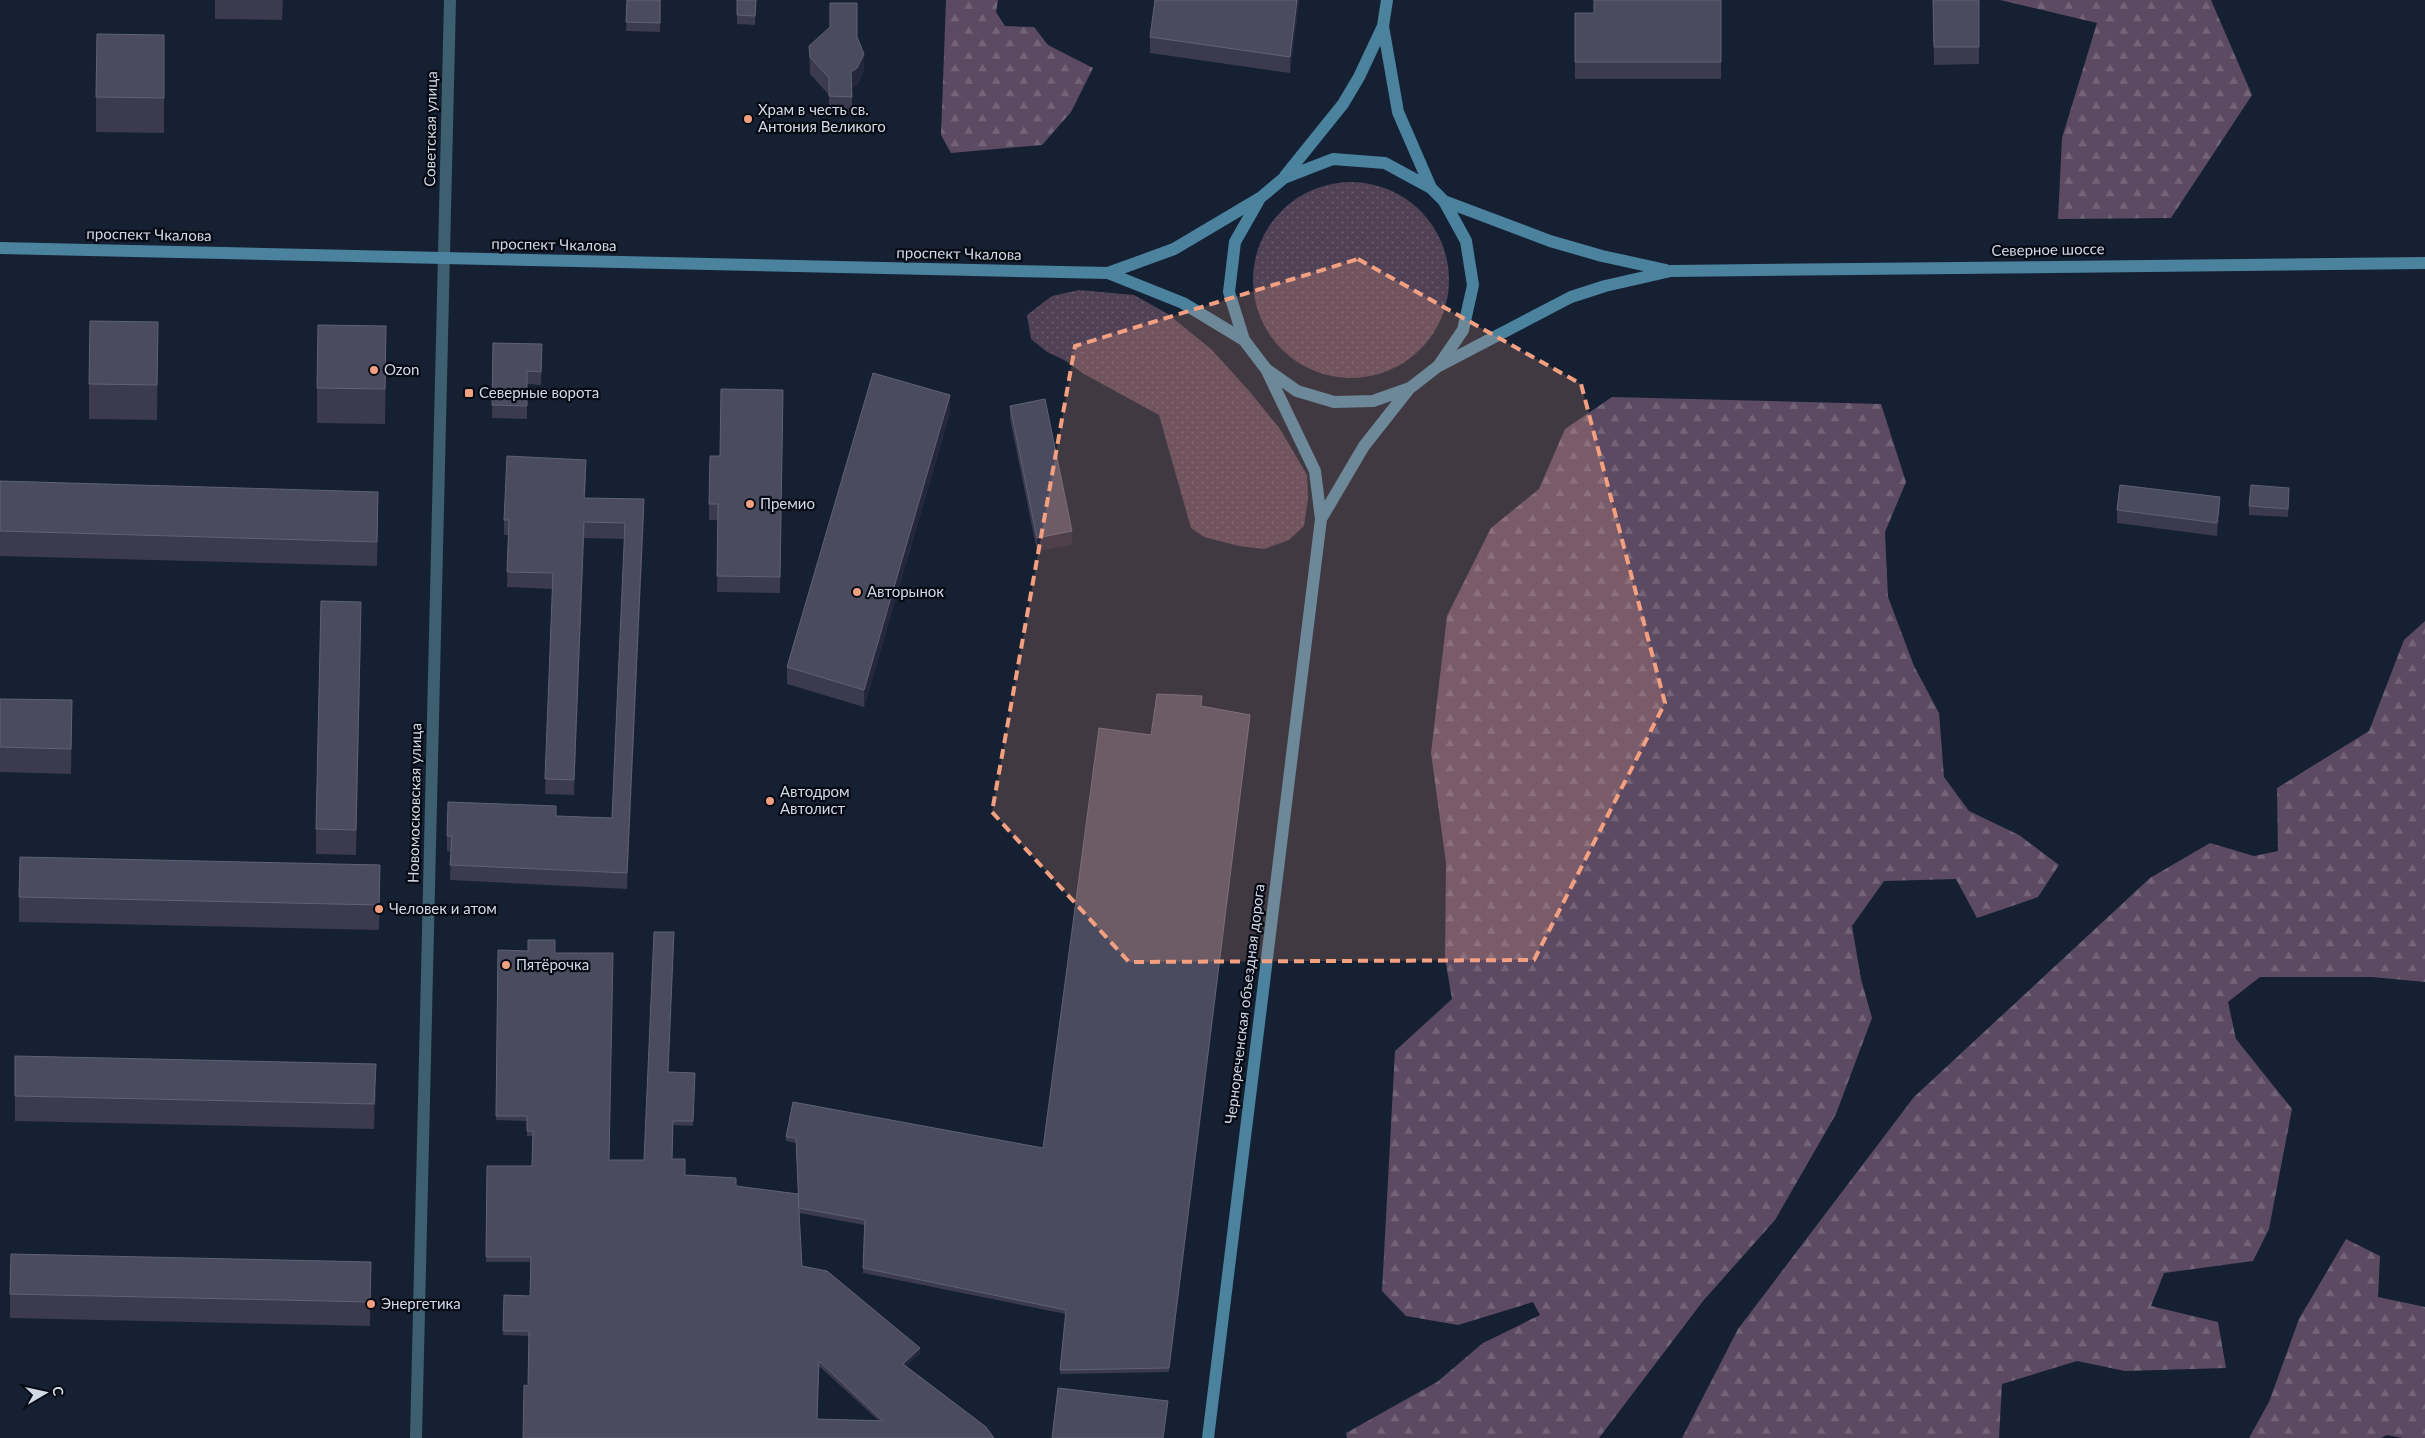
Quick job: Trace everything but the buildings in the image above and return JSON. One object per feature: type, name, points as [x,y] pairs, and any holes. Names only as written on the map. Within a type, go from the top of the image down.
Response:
[{"type":"main road","points":[[1108,273],[1174,249],[1260,198],[1284,178],[1344,104],[1359,78],[1383,26],[1387,0]]},
{"type":"main road","points":[[1383,26],[1398,112],[1431,188]]},
{"type":"main road","points":[[1284,178],[1333,159],[1385,163],[1431,188],[1444,201],[1466,241],[1473,285],[1463,330],[1437,367]]},
{"type":"main road","points":[[1260,198],[1235,242],[1229,292],[1244,340],[1266,369],[1315,471],[1320,519]]},
{"type":"main road","points":[[1444,201],[1550,241],[1602,256],[1671,271]]},
{"type":"main road","name":"проспект Чкалова","points":[[0,248],[1108,273]]},
{"type":"main road","name":"Северное шоссе","points":[[1671,271],[2425,263]]},
{"type":"main road","points":[[1320,519],[1364,446],[1410,388],[1437,367],[1571,297],[1605,286],[1671,271]]},
{"type":"main road","points":[[1108,273],[1183,303],[1244,340]]},
{"type":"main road","points":[[1266,369],[1297,391],[1334,402],[1373,401],[1410,388]]},
{"type":"main road","name":"Чернореченская объездная дорога","points":[[1208,1438],[1320,519]]},
{"type":"street","name":"Советская улица","points":[[445,259],[450,0]]},
{"type":"street","name":"Новомосковская улица","points":[[416,1438],[445,259]]},
{"type":"highlighted area","points":[[1358,259],[1581,384],[1665,703],[1534,960],[1129,962],[992,812],[1075,346]]},
{"type":"shaded area","points":[[1341,182],[1361,182],[1380,186],[1397,193],[1406,198],[1427,218],[1442,242],[1449,270],[1449,290],[1442,318],[1433,335],[1413,356],[1397,367],[1380,374],[1361,378],[1341,378],[1313,371],[1296,362],[1269,335],[1257,309],[1253,290],[1253,270],[1260,242],[1269,225],[1296,198],[1322,186]]},
{"type":"shaded area","points":[[1079,290],[1134,295],[1168,314],[1212,350],[1250,392],[1280,429],[1307,475],[1308,499],[1304,526],[1289,540],[1264,549],[1239,546],[1204,537],[1191,528],[1159,415],[1084,374],[1064,360],[1047,352],[1031,339],[1027,315],[1052,296]]},
{"type":"green space","points":[[946,0],[998,0],[996,12],[1005,26],[1034,27],[1048,45],[1093,68],[1071,112],[1042,145],[951,153],[941,135]]},
{"type":"green space","points":[[2000,0],[2211,0],[2252,95],[2171,218],[2058,219],[2062,138],[2097,23]]},
{"type":"green space","points":[[1612,397],[1881,404],[1906,482],[1885,532],[1888,597],[1914,666],[1939,713],[1944,777],[1969,811],[2019,835],[2059,865],[2038,897],[1977,918],[1956,879],[1884,881],[1852,926],[1861,979],[1872,1018],[1836,1114],[1775,1220],[1703,1301],[1599,1438],[1347,1438],[1346,1433],[1437,1382],[1483,1343],[1540,1315],[1533,1302],[1458,1325],[1406,1316],[1382,1291],[1395,1051],[1452,999],[1445,958],[1446,863],[1431,753],[1447,616],[1491,528],[1539,489],[1565,429]]},
{"type":"green space","points":[[2425,621],[2425,982],[2372,977],[2260,977],[2228,1002],[2236,1039],[2292,1109],[2269,1229],[2253,1261],[2164,1273],[2151,1306],[2218,1322],[2226,1368],[2125,1371],[2077,1361],[2002,1384],[1999,1438],[1682,1438],[1738,1329],[1914,1097],[2150,878],[2210,843],[2254,856],[2278,851],[2277,788],[2369,731],[2404,640]]},
{"type":"green space","points":[[2346,1239],[2380,1256],[2378,1297],[2425,1307],[2425,1438],[2403,1438],[2387,1435],[2381,1438],[2249,1438],[2269,1402],[2299,1319]]},
{"type":"place","name":"Храм в честь св. Антония Великого","points":[[748,119]]},
{"type":"place","name":"Ozon","points":[[374,370]]},
{"type":"place","name":"Северные ворота","points":[[469,393]]},
{"type":"place","name":"Премио","points":[[750,504]]},
{"type":"place","name":"Авторынок","points":[[857,592]]},
{"type":"place","name":"Автодром Автолист","points":[[770,801]]},
{"type":"place","name":"Человек и атом","points":[[379,909]]},
{"type":"place","name":"Пятёрочка","points":[[506,965]]},
{"type":"place","name":"Энергетика","points":[[371,1304]]}]
